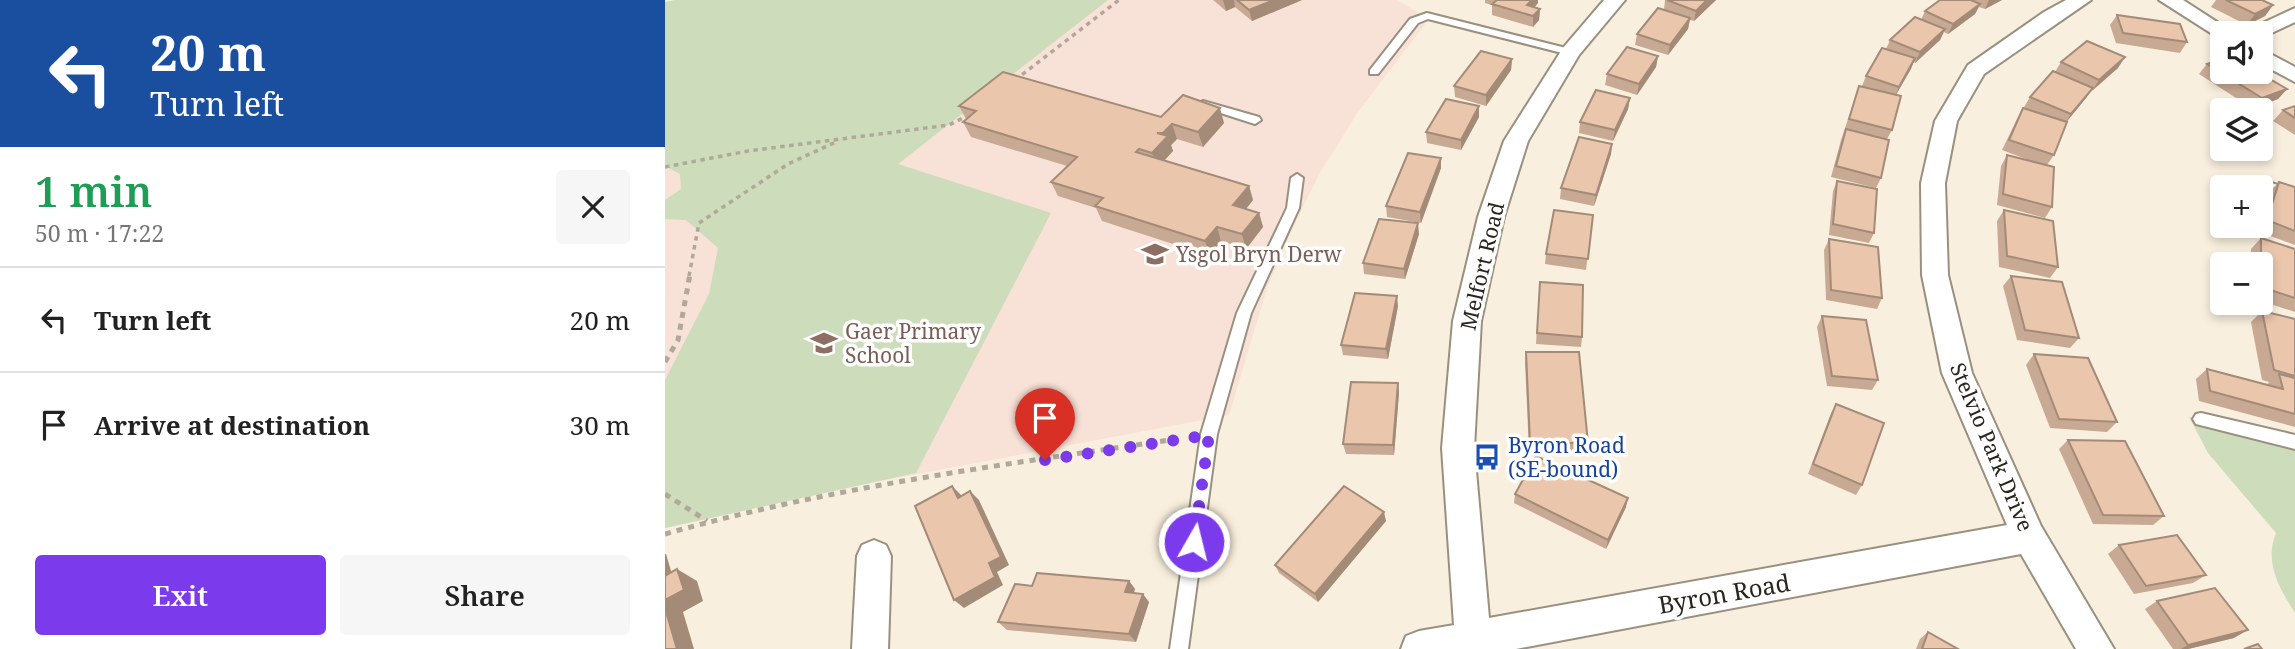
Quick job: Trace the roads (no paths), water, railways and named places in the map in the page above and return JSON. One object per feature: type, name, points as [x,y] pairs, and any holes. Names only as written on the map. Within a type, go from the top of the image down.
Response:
[{"type":"street","name":"Melfort Road","points":[[1474,644],[1458,448],[1467,321],[1491,217],[1515,141],[1570,52],[1615,0]]},
{"type":"street","name":"Stelvio Park Drive","points":[[2081,0],[2052,16],[1976,70],[1946,121],[1933,183],[1935,275],[1957,373],[2029,537],[2096,649]]},
{"type":"street","points":[[2169,0],[2210,25]]},
{"type":"street","points":[[2283,0],[2295,6]]},
{"type":"street","points":[[2273,25],[2295,14]]},
{"type":"street","points":[[2273,62],[2295,76]]},
{"type":"street","name":"Byron Road","points":[[1419,649],[1474,644],[2029,537]]},
{"type":"street","points":[[870,649],[874,556]]},
{"type":"lane","points":[[1374,72],[1414,21],[1427,16],[1570,52]]},
{"type":"lane","points":[[1194,101],[1255,121]]},
{"type":"lane","points":[[1179,649],[1209,435],[1244,313],[1293,208],[1297,178]]},
{"type":"lane","points":[[2273,188],[2295,196]]},
{"type":"lane","points":[[2201,419],[2295,442]]},
{"type":"place","name":"Ysgol Bryn Derw","points":[[1155,254]]},
{"type":"place","name":"Gaer Primary School","points":[[824,343]]},
{"type":"place","name":"Byron Road (SE-bound)","points":[[1487,457]]}]
